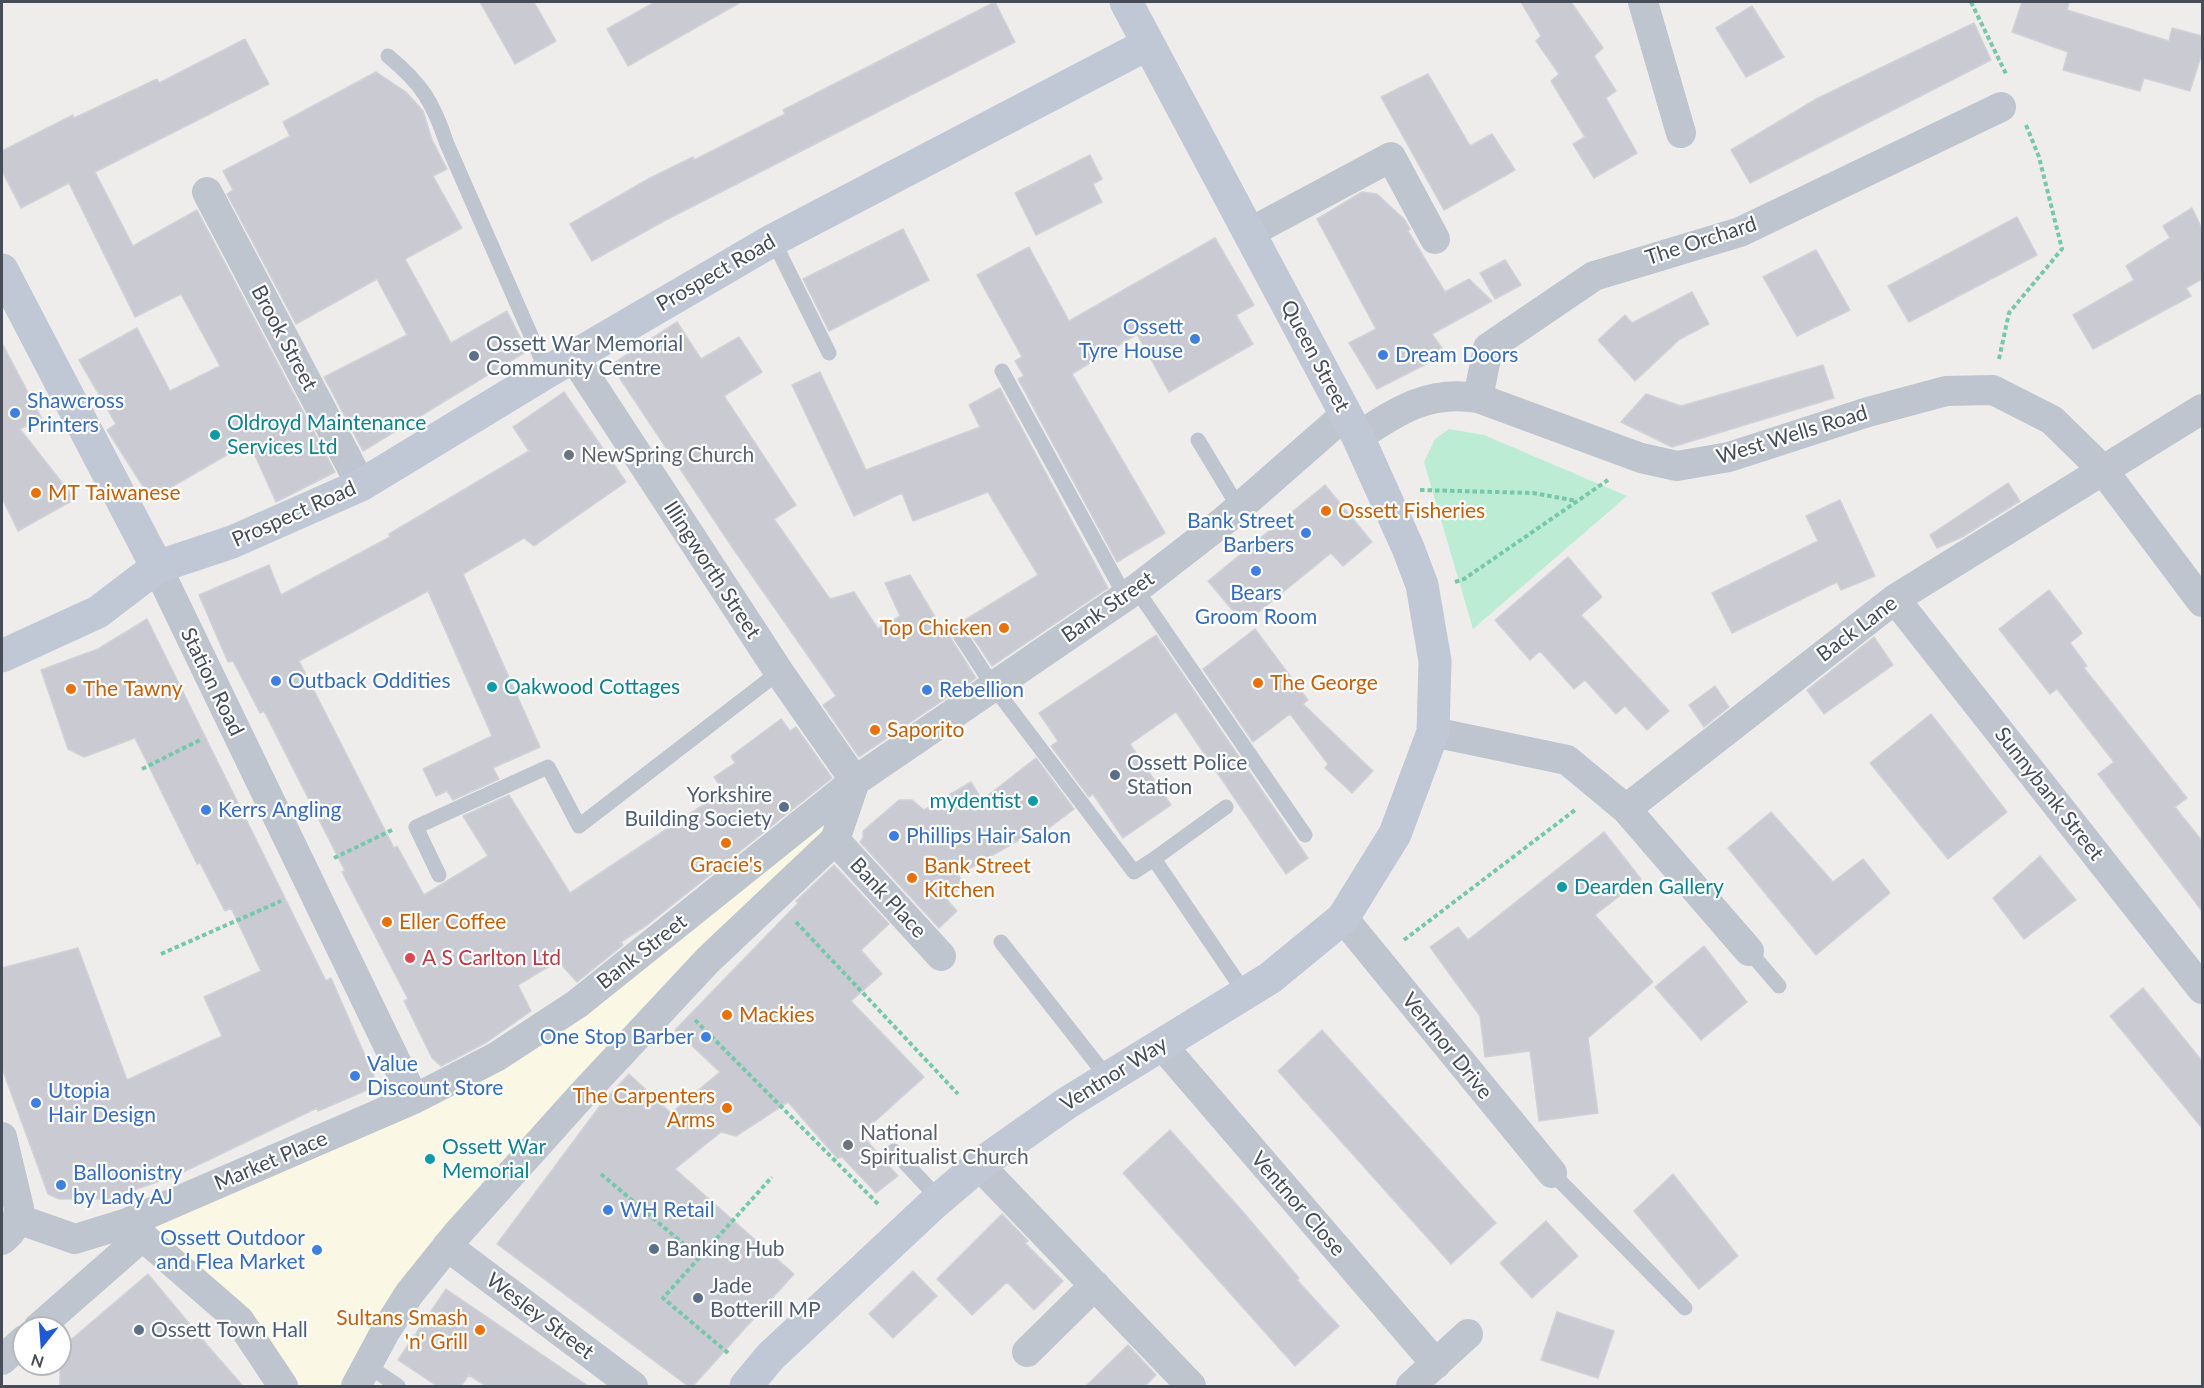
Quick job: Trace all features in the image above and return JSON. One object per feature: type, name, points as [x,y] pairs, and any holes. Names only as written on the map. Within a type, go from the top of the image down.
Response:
[{"type":"street","name":"Queen Street","points":[[1126,2],[1352,425],[1422,585],[1435,661],[1433,732]]},
{"type":"street","points":[[1643,2],[1681,132]]},
{"type":"street","name":"Prospect Road","points":[[2,656],[98,612],[157,567],[232,542],[361,485],[560,364],[773,240],[1148,44]]},
{"type":"street","name":"The Orchard","points":[[1478,398],[1488,348],[1594,276],[1740,232],[2012,103]]},
{"type":"street","points":[[1249,233],[1391,157],[1435,239]]},
{"type":"street","name":"Brook Street","points":[[207,192],[361,485]]},
{"type":"street","name":"Station Road","points":[[2,270],[157,567],[414,1099]]},
{"type":"street","name":"Illingworth Street","points":[[560,364],[855,781]]},
{"type":"street","name":"West Wells Road","points":[[1352,425],[1424,401],[1453,394],[1478,398],[1641,458],[1677,466],[1730,457],[1868,412],[1946,391],[1993,390],[2052,420],[2102,469],[2202,602]]},
{"type":"street","points":[[2102,469],[2202,409]]},
{"type":"street","name":"Bank Street","points":[[414,1099],[496,1057],[577,1004],[855,781],[1130,593],[1239,508],[1352,425]]},
{"type":"street","name":"Back Lane","points":[[1626,809],[1895,599],[2102,469]]},
{"type":"street","name":"Sunnybank Street","points":[[1895,599],[2202,989]]},
{"type":"street","points":[[1433,732],[1567,760],[1626,809],[1749,951]]},
{"type":"street","name":"Ventnor Way","points":[[746,1386],[770,1357],[939,1199],[979,1165],[1107,1077],[1270,978],[1343,918],[1395,834],[1433,732]]},
{"type":"street","points":[[362,1376],[409,1294],[447,1246],[520,1162],[673,998],[835,840],[855,781]]},
{"type":"street","name":"Bank Place","points":[[835,840],[941,956]]},
{"type":"street","name":"Ventnor Drive","points":[[1343,918],[1552,1173]]},
{"type":"street","name":"Ventnor Close","points":[[1161,1044],[1436,1364]]},
{"type":"street","name":"Market Place","points":[[75,1239],[135,1230],[414,1099]]},
{"type":"street","points":[[2,1137],[13,1174],[10,1230],[75,1239],[87,1285]]},
{"type":"street","points":[[979,1165],[1191,1386]]},
{"type":"street","points":[[52,1316],[87,1285],[135,1230],[239,1320],[283,1386]]},
{"type":"street","name":"Wesley Street","points":[[447,1246],[633,1386]]},
{"type":"street","points":[[1027,1352],[1095,1285]]},
{"type":"street","points":[[1411,1386],[1468,1334]]},
{"type":"lane","points":[[388,56],[411,74],[434,107],[447,144],[560,364]]},
{"type":"lane","points":[[773,240],[829,353]]},
{"type":"lane","points":[[1002,371],[1130,593],[1305,835]]},
{"type":"lane","points":[[1198,440],[1239,508]]},
{"type":"lane","points":[[958,632],[993,686],[1134,872],[1226,807]]},
{"type":"lane","points":[[439,875],[416,827],[548,767],[579,826],[779,672]]},
{"type":"lane","points":[[1154,859],[1245,993]]},
{"type":"lane","points":[[1001,942],[1107,1077]]},
{"type":"lane","points":[[1749,951],[1779,986]]},
{"type":"lane","points":[[894,1151],[939,1199]]},
{"type":"lane","points":[[1552,1173],[1685,1308]]},
{"type":"lane","points":[[362,1376],[398,1386]]},
{"type":"path","points":[[1971,2],[2012,103],[2039,157],[2062,249],[2009,313],[1993,390]]},
{"type":"path","points":[[1422,585],[1445,585],[1464,579],[1641,458]]},
{"type":"path","points":[[1381,489],[1533,493],[1578,501]]},
{"type":"path","points":[[142,769],[232,723]]},
{"type":"path","points":[[1378,961],[1603,789]]},
{"type":"path","points":[[161,954],[308,880],[394,829],[416,827]]},
{"type":"path","points":[[774,898],[957,1094]]},
{"type":"path","points":[[673,998],[888,1213]]},
{"type":"path","points":[[601,1174],[699,1257]]},
{"type":"path","points":[[731,1356],[663,1298],[772,1177]]},
{"type":"shaded area","points":[[815,815],[835,840],[552,1127],[357,1386],[283,1386],[127,1223],[496,1057]]},
{"type":"green space","points":[[1449,429],[1484,435],[1627,496],[1473,629],[1424,462],[1435,439]]},
{"type":"building","points":[[480,2],[534,2],[556,41],[515,64]]},
{"type":"building","points":[[655,2],[741,2],[628,66],[607,29]]},
{"type":"building","points":[[995,2],[1015,42],[664,221],[592,261],[570,224],[650,178],[693,157],[694,160],[785,114],[783,110]]},
{"type":"building","points":[[1521,2],[1571,2],[1603,48],[1594,56],[1616,91],[1606,98],[1637,153],[1594,178],[1573,144],[1585,137],[1551,81],[1559,74],[1536,41],[1541,36]]},
{"type":"building","points":[[2022,2],[2069,2],[2067,10],[2169,41],[2172,28],[2202,36],[2202,53],[2190,91],[2144,78],[2140,91],[2063,70],[2068,52],[2012,32]]},
{"type":"building","points":[[1752,6],[1784,57],[1746,77],[1716,28]]},
{"type":"building","points":[[1974,23],[1991,60],[1750,183],[1731,150],[1818,98]]},
{"type":"building","points":[[245,39],[269,84],[95,172],[133,246],[197,210],[335,472],[276,502],[249,442],[151,499],[107,430],[116,424],[79,360],[137,328],[170,391],[220,366],[181,294],[135,317],[69,183],[21,208],[2,171],[2,151],[73,115],[74,118],[157,79],[159,83]]},
{"type":"building","points":[[376,72],[406,92],[423,111],[432,140],[447,169],[433,176],[462,228],[405,259],[451,343],[507,311],[527,351],[363,451],[324,377],[407,335],[377,279],[296,324],[227,194],[233,190],[223,171],[290,136],[283,122]]},
{"type":"building","points":[[1428,74],[1470,146],[1492,134],[1515,170],[1444,210],[1381,97]]},
{"type":"building","points":[[1090,155],[1102,179],[1093,184],[1102,202],[1036,235],[1015,193]]},
{"type":"building","points":[[1362,192],[1377,194],[1405,220],[1410,229],[1408,231],[1445,292],[1469,279],[1492,301],[1432,334],[1446,354],[1377,389],[1349,343],[1376,329],[1317,219]]},
{"type":"building","points":[[2192,208],[2202,229],[2202,279],[2186,288],[2191,296],[2093,349],[2073,315],[2134,280],[2126,266],[2170,238],[2163,226]]},
{"type":"building","points":[[2017,217],[2037,255],[1909,322],[1888,286]]},
{"type":"building","points":[[903,229],[929,280],[829,331],[803,279]]},
{"type":"building","points":[[1215,238],[1254,305],[1236,315],[1253,344],[1169,392],[1137,334],[1072,374],[1165,533],[1117,562],[1018,379],[1024,376],[1015,361],[1022,357],[977,275],[1029,247],[1069,321]]},
{"type":"building","points":[[1816,250],[1850,310],[1797,336],[1763,277]]},
{"type":"building","points":[[1505,260],[1521,285],[1495,299],[1480,273]]},
{"type":"building","points":[[1692,292],[1709,324],[1680,339],[1635,381],[1598,340],[1625,315],[1632,323]]},
{"type":"building","points":[[677,322],[701,359],[739,337],[762,372],[724,396],[796,505],[774,519],[830,599],[854,592],[878,629],[900,616],[885,583],[910,575],[944,632],[949,629],[950,637],[976,678],[859,757],[823,705],[836,696],[732,547],[611,365]]},
{"type":"building","points":[[2,343],[42,419],[20,429],[75,499],[18,531],[2,498]]},
{"type":"building","points":[[1823,365],[1834,398],[1672,447],[1621,422],[1646,394],[1681,406]]},
{"type":"building","points":[[820,372],[866,470],[980,427],[969,405],[1000,388],[1108,588],[992,666],[966,627],[960,623],[1038,575],[988,492],[913,521],[902,493],[854,516],[792,385]]},
{"type":"building","points":[[564,392],[626,482],[534,546],[524,538],[463,574],[540,747],[493,768],[499,779],[453,800],[447,791],[436,796],[423,769],[492,736],[428,591],[299,661],[394,848],[397,846],[424,895],[488,856],[463,816],[509,795],[570,893],[724,791],[714,777],[735,763],[731,756],[781,719],[790,731],[796,727],[832,778],[647,925],[621,942],[623,945],[577,982],[558,961],[518,985],[531,1011],[487,1042],[441,1066],[432,1058],[404,1001],[408,999],[342,872],[345,871],[264,711],[260,713],[233,661],[228,662],[199,595],[269,565],[281,595],[390,537],[389,534],[529,451],[513,427]]},
{"type":"building","points":[[2008,483],[2020,501],[1962,537],[1937,548],[1930,535]]},
{"type":"building","points":[[1325,485],[1372,542],[1343,566],[1331,553],[1244,624],[1208,581]]},
{"type":"building","points":[[1840,500],[1875,576],[1841,590],[1837,582],[1732,633],[1712,593],[1818,541],[1806,516]]},
{"type":"building","points":[[1568,557],[1602,597],[1581,615],[1669,711],[1647,730],[1625,706],[1616,714],[1585,680],[1574,689],[1540,651],[1530,660],[1495,620]]},
{"type":"building","points":[[2049,590],[2082,633],[2070,643],[2087,666],[2084,668],[2187,798],[2175,807],[2202,841],[2202,911],[2098,774],[2114,762],[2057,689],[2050,694],[1999,629]]},
{"type":"building","points":[[147,619],[326,981],[331,978],[374,1076],[367,1090],[318,1111],[317,1108],[175,1176],[107,1199],[59,1199],[48,1194],[2,1068],[2,968],[78,948],[127,1080],[222,1036],[204,997],[261,971],[231,908],[225,911],[200,863],[197,864],[135,738],[84,757],[68,749],[41,670],[98,649]]},
{"type":"building","points":[[1255,629],[1308,700],[1303,704],[1373,771],[1352,793],[1325,768],[1328,764],[1290,714],[1253,742],[1203,669]]},
{"type":"building","name":"Ossett Police Station","points":[[1156,635],[1308,858],[1286,874],[1176,712],[1130,744],[1171,805],[1123,838],[1093,794],[1089,797],[1051,746],[1058,741],[1039,713]]},
{"type":"building","points":[[1874,637],[1893,665],[1824,714],[1807,690]]},
{"type":"building","points":[[1715,686],[1729,707],[1704,727],[1689,705]]},
{"type":"building","points":[[1931,714],[2007,812],[1948,859],[1870,763]]},
{"type":"building","points":[[1036,758],[1074,809],[1032,841],[1028,835],[958,875],[965,884],[947,900],[957,911],[939,928],[860,842],[863,838],[863,831],[899,800],[912,800],[924,810],[971,782],[982,800]]},
{"type":"building","points":[[1771,812],[1833,882],[1863,859],[1890,893],[1816,955],[1728,848]]},
{"type":"building","points":[[1604,832],[1641,879],[1595,915],[1653,982],[1588,1038],[1598,1113],[1539,1121],[1530,1051],[1485,1057],[1480,1016],[1430,947],[1458,927],[1468,940]]},
{"type":"building","points":[[2040,856],[2076,900],[2024,939],[1993,898]]},
{"type":"building","points":[[834,865],[889,924],[861,950],[882,974],[851,1001],[924,1077],[861,1134],[898,1176],[876,1193],[842,1157],[837,1158],[788,1102],[736,1136],[721,1132],[675,1169],[794,1274],[693,1386],[688,1386],[497,1244],[602,1103],[629,1074],[671,1113],[720,1072],[675,1030],[798,903],[796,901]]},
{"type":"building","points":[[1704,946],[1747,1002],[1701,1040],[1655,987]]},
{"type":"building","points":[[2143,988],[2202,1061],[2202,1128],[2110,1016]]},
{"type":"building","points":[[1322,1030],[1496,1223],[1451,1264],[1278,1071]]},
{"type":"building","points":[[1170,1130],[1244,1213],[1299,1278],[1297,1280],[1339,1326],[1295,1366],[1123,1173]]},
{"type":"building","points":[[1673,1174],[1738,1256],[1699,1289],[1634,1211]]},
{"type":"building","points":[[1002,1214],[1028,1241],[1025,1243],[1063,1281],[1034,1310],[1007,1282],[972,1315],[937,1279]]},
{"type":"building","points":[[1546,1221],[1578,1256],[1532,1298],[1500,1263]]},
{"type":"building","points":[[913,1271],[937,1296],[893,1338],[869,1314]]},
{"type":"building","name":"Ossett Town Hall","points":[[148,1274],[243,1386],[60,1386],[60,1376],[72,1376],[72,1339]]},
{"type":"building","points":[[446,1289],[588,1386],[486,1386],[469,1375],[461,1386],[437,1386],[398,1360]]},
{"type":"building","points":[[1557,1312],[1614,1331],[1598,1378],[1541,1360]]},
{"type":"building","points":[[1128,1345],[1156,1375],[1145,1386],[1086,1386]]},
{"type":"place","name":"Ossett Tyre House","points":[[1195,339]]},
{"type":"place","name":"Dream Doors","points":[[1383,355]]},
{"type":"place","name":"Ossett War Memorial Community Centre","points":[[474,356]]},
{"type":"place","name":"Shawcross Printers","points":[[15,413]]},
{"type":"place","name":"Oldroyd Maintenance Services Ltd","points":[[215,435]]},
{"type":"place","name":"NewSpring Church","points":[[569,455]]},
{"type":"place","name":"MT Taiwanese","points":[[36,493]]},
{"type":"place","name":"Ossett Fisheries","points":[[1326,511]]},
{"type":"place","name":"Bank Street Barbers","points":[[1306,533]]},
{"type":"place","name":"Bears Groom Room","points":[[1256,571]]},
{"type":"place","name":"Top Chicken","points":[[1004,628]]},
{"type":"place","name":"Outback Oddities","points":[[276,681]]},
{"type":"place","name":"The George","points":[[1258,683]]},
{"type":"place","name":"Oakwood Cottages","points":[[492,687]]},
{"type":"place","name":"The Tawny","points":[[71,689]]},
{"type":"place","name":"Rebellion","points":[[927,690]]},
{"type":"place","name":"Saporito","points":[[875,730]]},
{"type":"place","name":"Ossett Police Station","points":[[1115,775]]},
{"type":"place","name":"mydentist","points":[[1033,801]]},
{"type":"place","name":"Yorkshire Building Society","points":[[784,807]]},
{"type":"place","name":"Kerrs Angling","points":[[206,810]]},
{"type":"place","name":"Phillips Hair Salon","points":[[894,836]]},
{"type":"place","name":"Gracie's","points":[[726,843]]},
{"type":"place","name":"Bank Street Kitchen","points":[[912,878]]},
{"type":"place","name":"Dearden Gallery","points":[[1562,887]]},
{"type":"place","name":"Eller Coffee","points":[[387,922]]},
{"type":"place","name":"A S Carlton Ltd","points":[[410,958]]},
{"type":"place","name":"Mackies","points":[[727,1015]]},
{"type":"place","name":"One Stop Barber","points":[[706,1037]]},
{"type":"place","name":"Value Discount Store","points":[[355,1076]]},
{"type":"place","name":"Utopia Hair Design","points":[[36,1103]]},
{"type":"place","name":"The Carpenters Arms","points":[[727,1108]]},
{"type":"place","name":"National Spiritualist Church","points":[[848,1145]]},
{"type":"place","name":"Ossett War Memorial","points":[[430,1159]]},
{"type":"place","name":"Balloonistry by Lady AJ","points":[[61,1185]]},
{"type":"place","name":"WH Retail","points":[[608,1210]]},
{"type":"place","name":"Banking Hub","points":[[654,1249]]},
{"type":"place","name":"Ossett Outdoor and Flea Market","points":[[317,1250]]},
{"type":"place","name":"Jade Botterill MP","points":[[698,1298]]},
{"type":"place","name":"Ossett Town Hall","points":[[139,1330]]},
{"type":"place","name":"Sultans Smash 'n' Grill","points":[[480,1330]]}]
